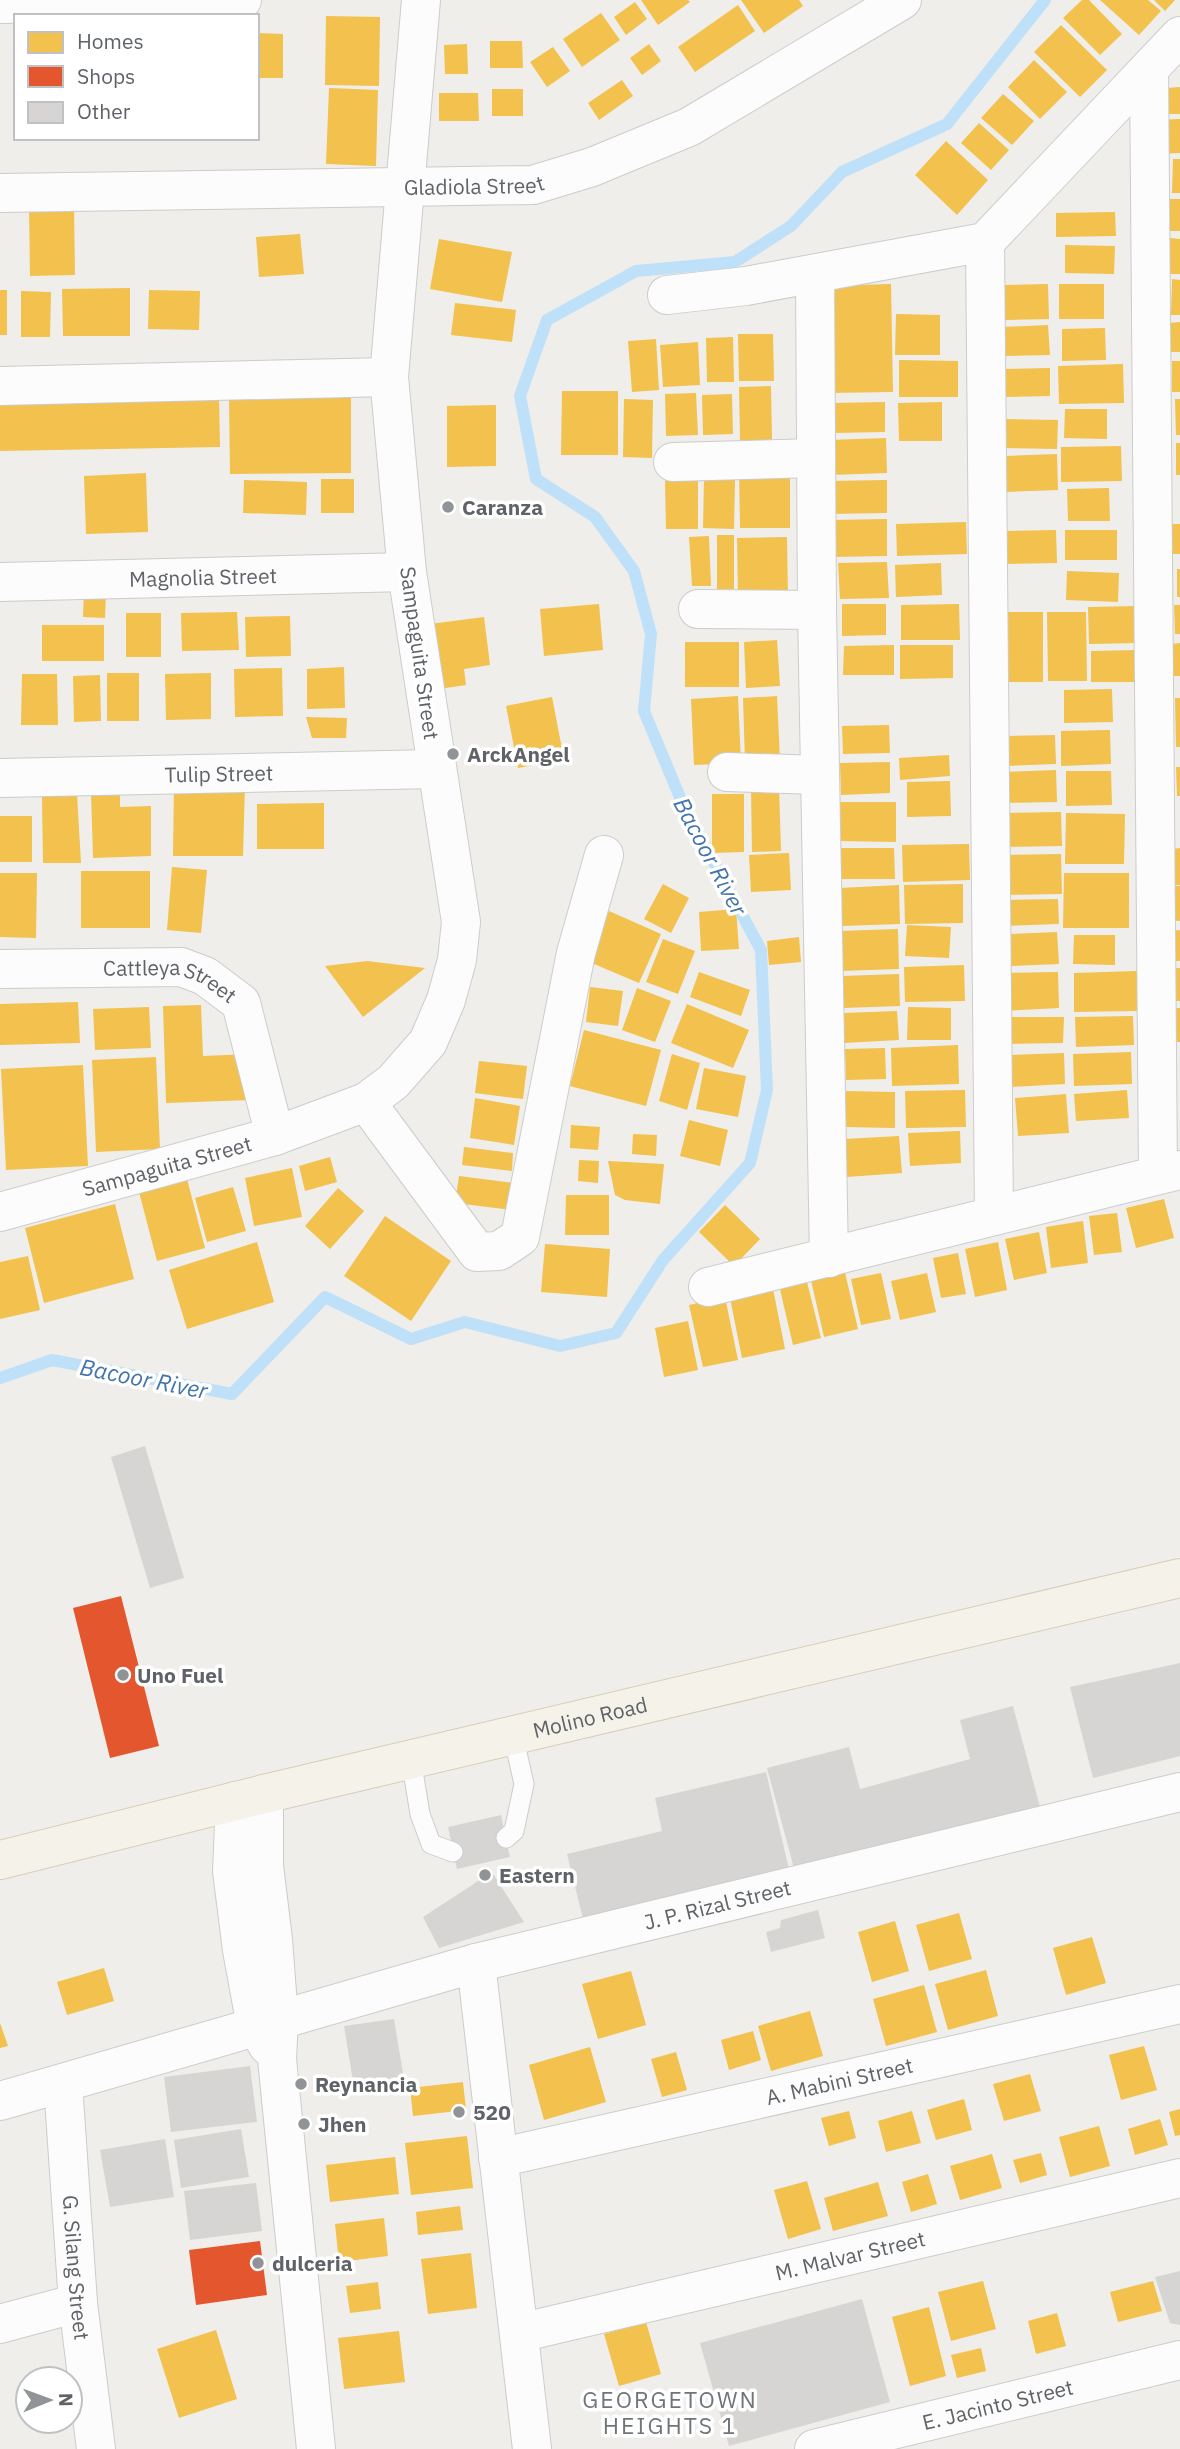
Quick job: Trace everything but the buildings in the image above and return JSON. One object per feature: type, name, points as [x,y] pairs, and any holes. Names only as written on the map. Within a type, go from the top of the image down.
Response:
[{"type":"main road","name":"Molino Road","points":[[0,1860],[411,1759],[1180,1578]]},
{"type":"street","points":[[0,4],[242,0]]},
{"type":"street","name":"Sampaguita Street","points":[[0,1212],[275,1136],[366,1102],[393,1082],[428,1042],[446,1000],[457,960],[461,922],[407,572],[389,377],[421,0]]},
{"type":"street","name":"Gladiola Street","points":[[0,193],[533,185],[592,167],[689,127],[902,0]]},
{"type":"street","points":[[667,295],[746,286],[985,242],[1180,36]]},
{"type":"street","points":[[708,1287],[1169,1172],[1149,69]]},
{"type":"street","points":[[985,242],[994,1215]]},
{"type":"street","points":[[815,274],[817,610],[829,1258]]},
{"type":"street","points":[[0,386],[389,377]]},
{"type":"street","points":[[673,462],[815,458]]},
{"type":"street","name":"Magnolia Street","points":[[0,582],[407,572]]},
{"type":"street","points":[[698,609],[817,610]]},
{"type":"street","name":"Tulip Street","points":[[0,778],[436,769]]},
{"type":"street","points":[[727,772],[820,775]]},
{"type":"street","points":[[366,1102],[477,1252],[499,1251],[520,1237],[576,953],[604,855]]},
{"type":"street","name":"Cattleya Street","points":[[0,969],[181,967],[205,976],[241,1003],[275,1136]]},
{"type":"street","name":"J. P. Rizal Street","points":[[0,2101],[476,1963],[1180,1792]]},
{"type":"street","points":[[249,1798],[232,1871],[242,1950],[277,2059],[316,2449]]},
{"type":"street","points":[[476,1963],[532,2449]]},
{"type":"street","name":"A. Mabini Street","points":[[498,2158],[1180,2004]]},
{"type":"street","name":"G. Silang Street","points":[[63,2084],[78,2303],[96,2449]]},
{"type":"street","name":"M. Malvar Street","points":[[519,2333],[1180,2178]]},
{"type":"street","points":[[0,2324],[78,2303]]},
{"type":"street","name":"E. Jacinto Street","points":[[814,2449],[1180,2360]]},
{"type":"lane","points":[[506,1838],[514,1831],[524,1784],[513,1735]]},
{"type":"lane","points":[[411,1759],[420,1814],[431,1844],[453,1852]]},
{"type":"waterway","name":"Bacoor River","points":[[0,1378],[52,1360],[232,1394],[325,1297],[411,1339],[465,1322],[560,1346],[616,1333],[663,1260],[750,1163],[767,1090],[761,950],[684,807],[644,711],[651,634],[634,571],[595,517],[536,479],[520,396],[547,320],[636,271],[735,262],[791,226],[842,172],[947,124],[1045,0]]},
{"type":"place","name":"Caranza","points":[[448,507]]},
{"type":"place","name":"ArckAngel","points":[[453,754]]},
{"type":"place","name":"Uno Fuel","points":[[123,1675]]},
{"type":"place","name":"Eastern","points":[[485,1875]]},
{"type":"place","name":"Reynancia","points":[[301,2084]]},
{"type":"place","name":"520","points":[[459,2112]]},
{"type":"place","name":"Jhen","points":[[304,2124]]},
{"type":"place","name":"dulceria","points":[[258,2263]]},
{"type":"district","name":"GEORGETOWN HEIGHTS 1","points":[[670,2412]]}]
